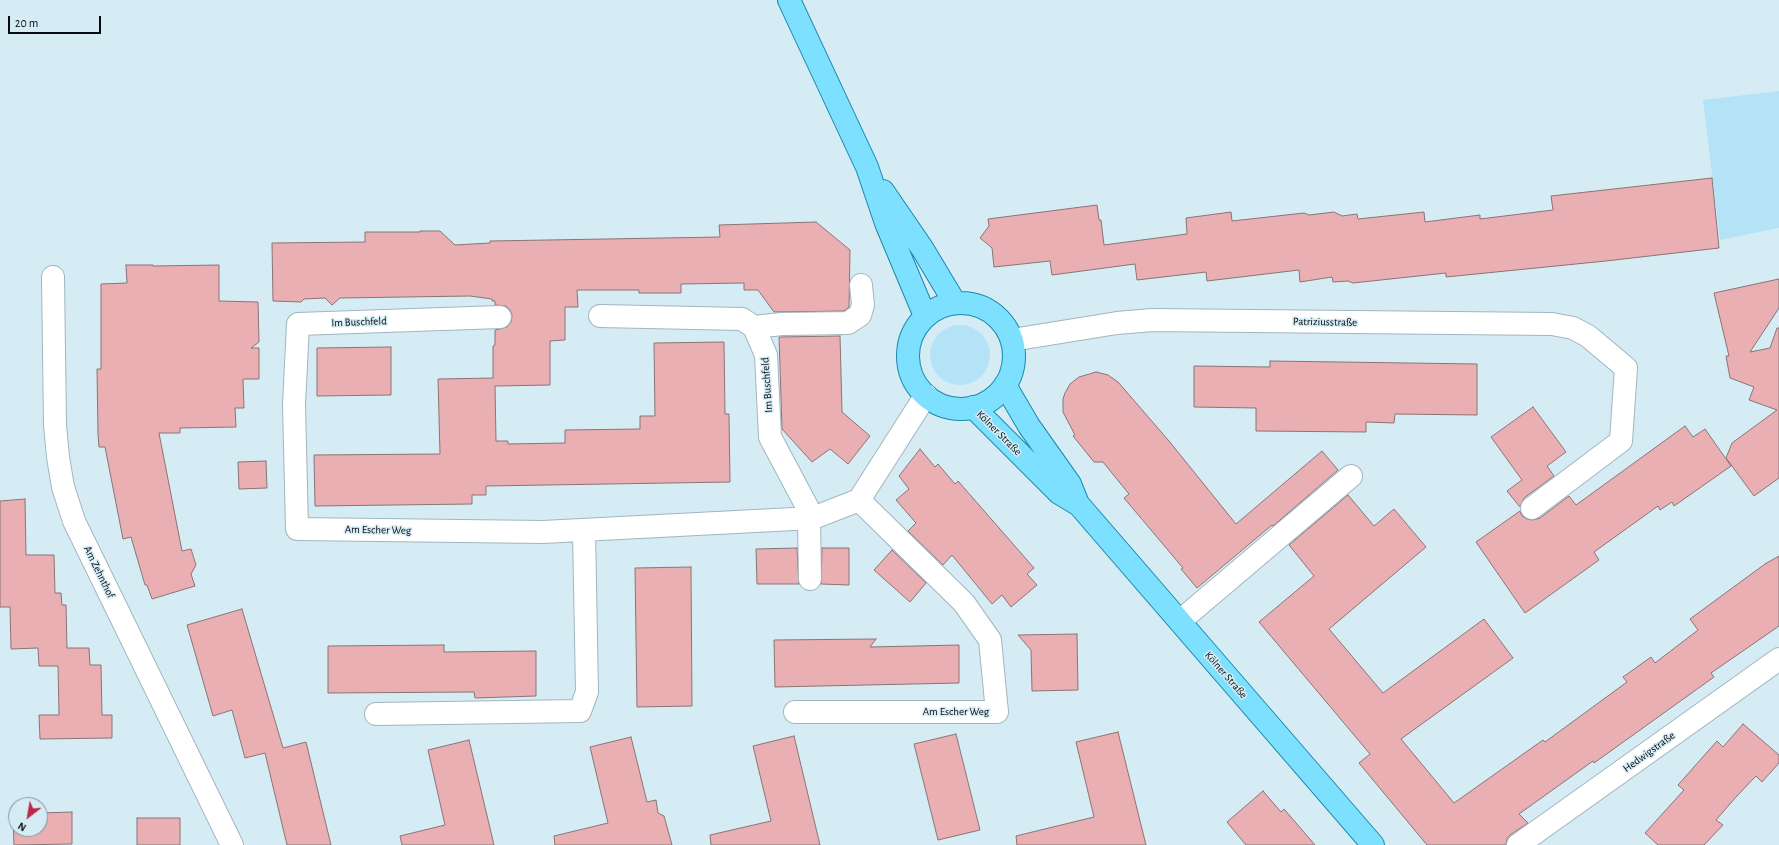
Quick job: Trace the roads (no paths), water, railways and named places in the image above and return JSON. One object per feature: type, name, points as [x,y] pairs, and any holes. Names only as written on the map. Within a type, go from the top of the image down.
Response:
[{"type":"main road","points":[[789,0],[867,167],[886,223],[925,316]]},
{"type":"main road","points":[[867,167],[922,248],[955,303]]},
{"type":"main road","points":[[955,303],[973,304],[990,311],[1003,324],[1012,340],[1014,355],[1012,371],[1005,385],[991,399],[973,407],[956,409],[940,404],[926,395],[916,384],[910,371],[908,356],[910,341],[915,328],[925,316],[937,308],[955,303]]},
{"type":"main road","name":"Kölner Straße","points":[[1005,385],[1029,426],[1070,484],[1079,505],[1373,845]]},
{"type":"main road","name":"Kölner Straße","points":[[973,407],[1059,493],[1079,505]]},
{"type":"street","name":"Am Zehnthof","points":[[53,277],[55,425],[63,487],[74,521],[232,845]]},
{"type":"street","points":[[600,316],[742,319],[754,327],[782,324],[848,323],[860,315],[863,304],[861,285]]},
{"type":"street","name":"Im Buschfeld","points":[[294,405],[298,324],[500,316]]},
{"type":"street","name":"Patriziusstraße","points":[[1012,340],[1117,323],[1152,320],[1552,324],[1573,328],[1588,336],[1626,368],[1621,441],[1532,508]]},
{"type":"street","name":"Im Buschfeld","points":[[754,327],[766,354],[770,438],[811,518]]},
{"type":"street","points":[[859,500],[926,395]]},
{"type":"street","name":"Am Escher Weg","points":[[294,405],[297,529],[543,532],[584,530],[811,518],[859,500],[964,603],[990,640],[997,712],[795,712]]},
{"type":"street","points":[[1180,621],[1351,476]]},
{"type":"street","points":[[810,579],[811,518]]},
{"type":"street","points":[[376,714],[580,711],[587,692],[584,530]]},
{"type":"street","name":"Hedwigstraße","points":[[1518,845],[1779,659]]}]
